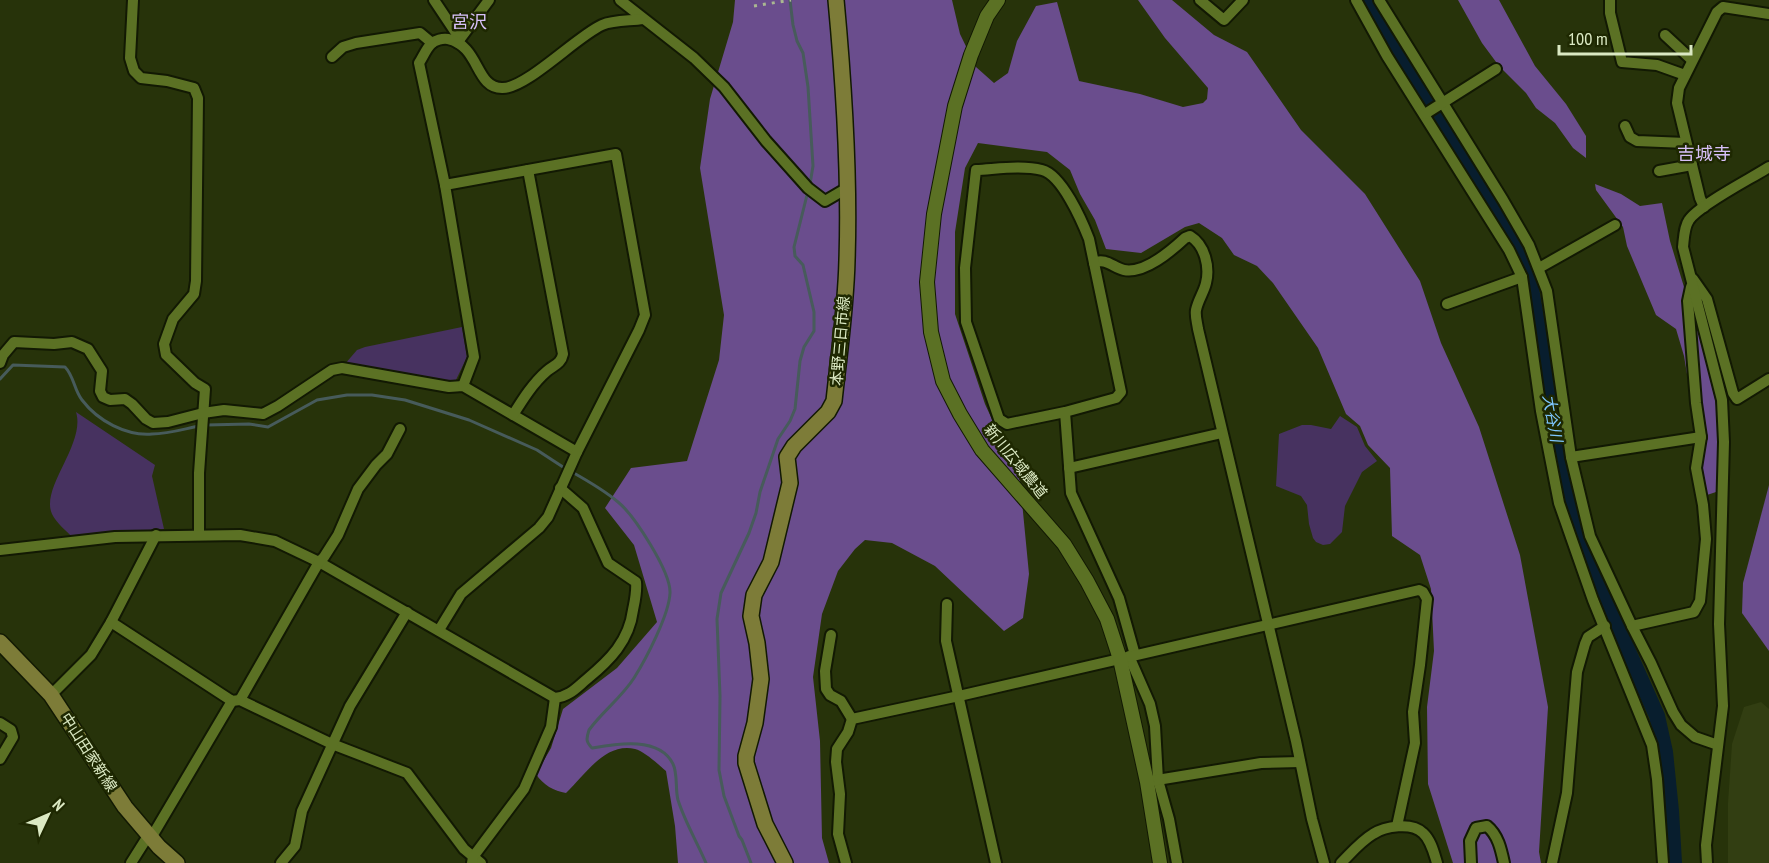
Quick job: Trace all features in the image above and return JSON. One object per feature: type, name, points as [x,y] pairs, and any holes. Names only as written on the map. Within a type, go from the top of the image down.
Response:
[{"type":"main road","name":"本野三日市線","points":[[784,863],[765,824],[746,763],[755,723],[761,679],[751,616],[754,596],[771,562],[790,483],[787,457],[794,446],[828,412],[834,401],[847,263],[849,187],[836,0]]},
{"type":"main road","name":"中山田家新線","points":[[3,650],[51,695],[125,807],[148,836],[177,863]]},
{"type":"street","points":[[133,0],[130,58],[134,71],[141,78],[167,81],[194,88],[198,98],[196,281],[194,294],[173,319],[164,344],[166,355],[195,383],[205,389],[199,473],[199,535]]},
{"type":"street","points":[[434,0],[477,69],[494,88],[505,89],[525,80],[603,24],[643,19]]},
{"type":"street","points":[[459,41],[489,0]]},
{"type":"street","points":[[620,0],[694,58],[724,87],[766,141],[808,188],[825,201],[849,187]]},
{"type":"street","name":"新川広域農道","points":[[998,0],[987,16],[971,55],[953,117],[934,214],[927,282],[931,332],[943,381],[960,414],[982,450],[1064,544],[1128,657],[1152,781],[1160,863]]},
{"type":"street","points":[[1200,0],[1224,20],[1243,0]]},
{"type":"street","points":[[1356,0],[1387,56],[1509,250],[1522,277],[1541,411],[1559,503],[1576,556],[1652,745],[1657,779],[1663,863]]},
{"type":"street","points":[[1379,0],[1529,245],[1547,291],[1571,457],[1590,536],[1652,663],[1673,712],[1681,725],[1695,737],[1718,745]]},
{"type":"street","points":[[1610,0],[1610,14],[1622,62],[1657,64],[1685,75]]},
{"type":"street","points":[[1704,207],[1677,103],[1679,88],[1717,12],[1719,0]]},
{"type":"street","points":[[1752,12],[1755,0]]},
{"type":"street","points":[[1717,12],[1723,7],[1769,14]]},
{"type":"street","points":[[332,57],[343,47],[356,43],[420,33],[432,43]]},
{"type":"street","points":[[1665,35],[1692,60]]},
{"type":"street","points":[[459,41],[444,38],[432,43],[419,63],[445,185],[474,357],[463,386]]},
{"type":"street","points":[[1425,114],[1496,69]]},
{"type":"street","points":[[1625,126],[1630,137],[1637,141],[1686,143]]},
{"type":"street","points":[[439,630],[461,594],[539,528],[548,517],[577,452],[645,315],[616,154],[445,185]]},
{"type":"street","points":[[1659,171],[1692,165]]},
{"type":"street","points":[[1707,863],[1706,845],[1723,706],[1719,624],[1725,441],[1722,400],[1683,247],[1685,228],[1689,219],[1704,207],[1769,167]]},
{"type":"street","points":[[1026,168],[1045,170],[1058,180],[1083,223],[1094,262],[1121,392],[1116,398],[1007,424],[999,419],[966,322],[965,268],[976,170],[1026,168]]},
{"type":"street","points":[[513,415],[536,383],[547,371],[562,361],[563,354],[528,170]]},
{"type":"street","points":[[1539,268],[1615,225]]},
{"type":"street","points":[[1094,262],[1104,261],[1123,270],[1140,269],[1155,262],[1185,238],[1191,236],[1203,251],[1207,262],[1206,283],[1195,314],[1324,863]]},
{"type":"street","points":[[1447,304],[1522,277]]},
{"type":"street","points":[[1690,279],[1707,299],[1733,393],[1737,399],[1769,379]]},
{"type":"street","points":[[1632,626],[1694,612],[1700,601],[1706,539],[1696,468],[1701,437],[1688,301],[1690,279]]},
{"type":"street","points":[[0,363],[14,342],[54,344],[72,342],[88,349],[102,371],[100,391],[103,397],[110,400],[125,399],[153,423],[224,410],[262,414],[332,370],[342,368],[449,387],[463,386],[577,452]]},
{"type":"street","points":[[1065,412],[1071,493],[1119,598],[1128,657],[1150,704],[1155,726],[1152,781],[1169,819],[1177,863]]},
{"type":"street","points":[[131,863],[148,836],[154,832],[319,562],[338,535],[358,489],[387,454],[400,429]]},
{"type":"street","points":[[1069,468],[1222,433]]},
{"type":"street","points":[[1571,457],[1701,437]]},
{"type":"street","points":[[0,550],[115,537],[240,535],[275,541],[319,562],[555,698],[566,696],[607,662],[627,635],[637,591],[636,582],[608,563],[583,507],[560,488]]},
{"type":"street","points":[[51,695],[91,655],[156,536]]},
{"type":"street","points":[[852,719],[1419,590],[1427,599],[1413,712],[1415,743],[1397,826]]},
{"type":"street","points":[[947,604],[946,641],[996,863]]},
{"type":"street","points":[[281,863],[295,846],[302,811],[350,706],[407,612]]},
{"type":"street","points":[[111,622],[236,701],[332,744],[407,773],[475,861],[524,789],[551,727],[555,698]]},
{"type":"street","points":[[1552,863],[1567,793],[1576,672],[1588,637],[1605,626]]},
{"type":"street","points":[[831,635],[825,671],[826,689],[830,695],[841,702],[852,719]]},
{"type":"street","points":[[846,863],[838,834],[840,794],[836,762],[837,749],[848,732],[852,719]]},
{"type":"street","points":[[0,723],[11,730],[13,737],[0,759]]},
{"type":"street","points":[[1152,781],[1262,764],[1300,762]]},
{"type":"street","points":[[1341,863],[1374,833],[1397,826],[1423,832],[1434,849],[1437,863]]},
{"type":"street","points":[[1471,863],[1470,841],[1476,828],[1487,826],[1493,831],[1500,846],[1504,863]]},
{"type":"shaded area","points":[[735,0],[952,0],[960,34],[976,67],[994,83],[1008,73],[1017,41],[1036,6],[1057,2],[1079,81],[1140,94],[1183,107],[1203,103],[1207,99],[1208,88],[1165,38],[1138,0],[1172,0],[1214,35],[1247,52],[1301,130],[1365,194],[1420,281],[1441,343],[1479,427],[1520,555],[1548,707],[1539,852],[1541,863],[1453,863],[1428,784],[1427,707],[1434,651],[1431,589],[1420,555],[1392,536],[1390,468],[1368,445],[1360,426],[1346,414],[1318,348],[1273,283],[1257,266],[1234,255],[1222,238],[1199,223],[1185,227],[1141,253],[1106,249],[1095,220],[1070,170],[1047,152],[978,143],[965,168],[955,232],[955,314],[985,404],[1020,481],[1029,574],[1023,618],[1004,631],[935,566],[892,543],[865,540],[855,549],[838,571],[822,614],[813,677],[820,741],[822,838],[829,863],[678,863],[675,826],[666,771],[639,750],[624,748],[605,755],[588,769],[566,793],[553,789],[542,781],[536,774],[551,748],[563,709],[617,668],[657,622],[634,545],[605,508],[631,468],[687,461],[719,360],[724,315],[700,168],[710,99],[733,22]]},
{"type":"shaded area","points":[[1458,0],[1499,0],[1535,66],[1566,104],[1586,136],[1586,158],[1573,148],[1555,123],[1536,108],[1526,93],[1499,66],[1482,43]]},
{"type":"shaded area","points":[[1595,184],[1621,194],[1640,206],[1662,203],[1670,241],[1697,324],[1715,399],[1721,435],[1716,492],[1707,495],[1684,356],[1676,329],[1656,315],[1627,246],[1623,227],[1596,190]]},
{"type":"shaded area","points":[[462,327],[467,357],[455,382],[345,364],[357,350],[365,347]]},
{"type":"shaded area","points":[[76,412],[155,465],[152,476],[164,529],[74,539],[56,521],[50,503],[52,492],[75,438]]},
{"type":"shaded area","points":[[1340,416],[1357,427],[1365,446],[1377,461],[1362,472],[1345,506],[1342,532],[1330,544],[1323,545],[1313,538],[1307,505],[1301,496],[1276,486],[1279,434],[1302,425],[1331,429]]},
{"type":"shaded area","points":[[1769,485],[1769,651],[1742,613],[1743,583]]},
{"type":"shaded area","points":[[1761,702],[1769,709],[1769,863],[1728,863],[1728,803],[1732,744],[1744,707]]},
{"type":"waterway","points":[[790,0],[793,25],[803,53],[808,87],[813,166],[810,184]]},
{"type":"waterway","name":"大谷川","points":[[1365,0],[1510,240],[1529,277],[1568,501],[1586,557],[1657,716],[1665,752],[1674,863]]},
{"type":"waterway","points":[[751,863],[724,796],[719,770],[720,696],[717,619],[721,593],[749,533],[778,439],[795,409],[800,361],[804,347],[814,331],[814,312],[803,265],[795,256],[794,247],[808,191]]},
{"type":"waterway","points":[[0,379],[13,365],[65,367],[82,400],[104,421],[113,426],[142,434],[164,433],[199,426]]},
{"type":"waterway","points":[[206,425],[249,424],[268,427],[317,400],[347,395],[372,395],[405,400],[469,420],[537,450],[566,469]]},
{"type":"waterway","points":[[572,472],[596,486],[625,509],[658,558],[665,572],[670,593],[666,613],[645,660],[629,685],[589,730],[588,742],[592,748],[636,744],[658,749],[666,755],[675,768],[677,796],[681,808],[706,863]]},
{"type":"railway","points":[[754,6],[791,0]]},
{"type":"district","name":"宮沢","points":[[469,21]]},
{"type":"district","name":"吉城寺","points":[[1704,153]]}]
